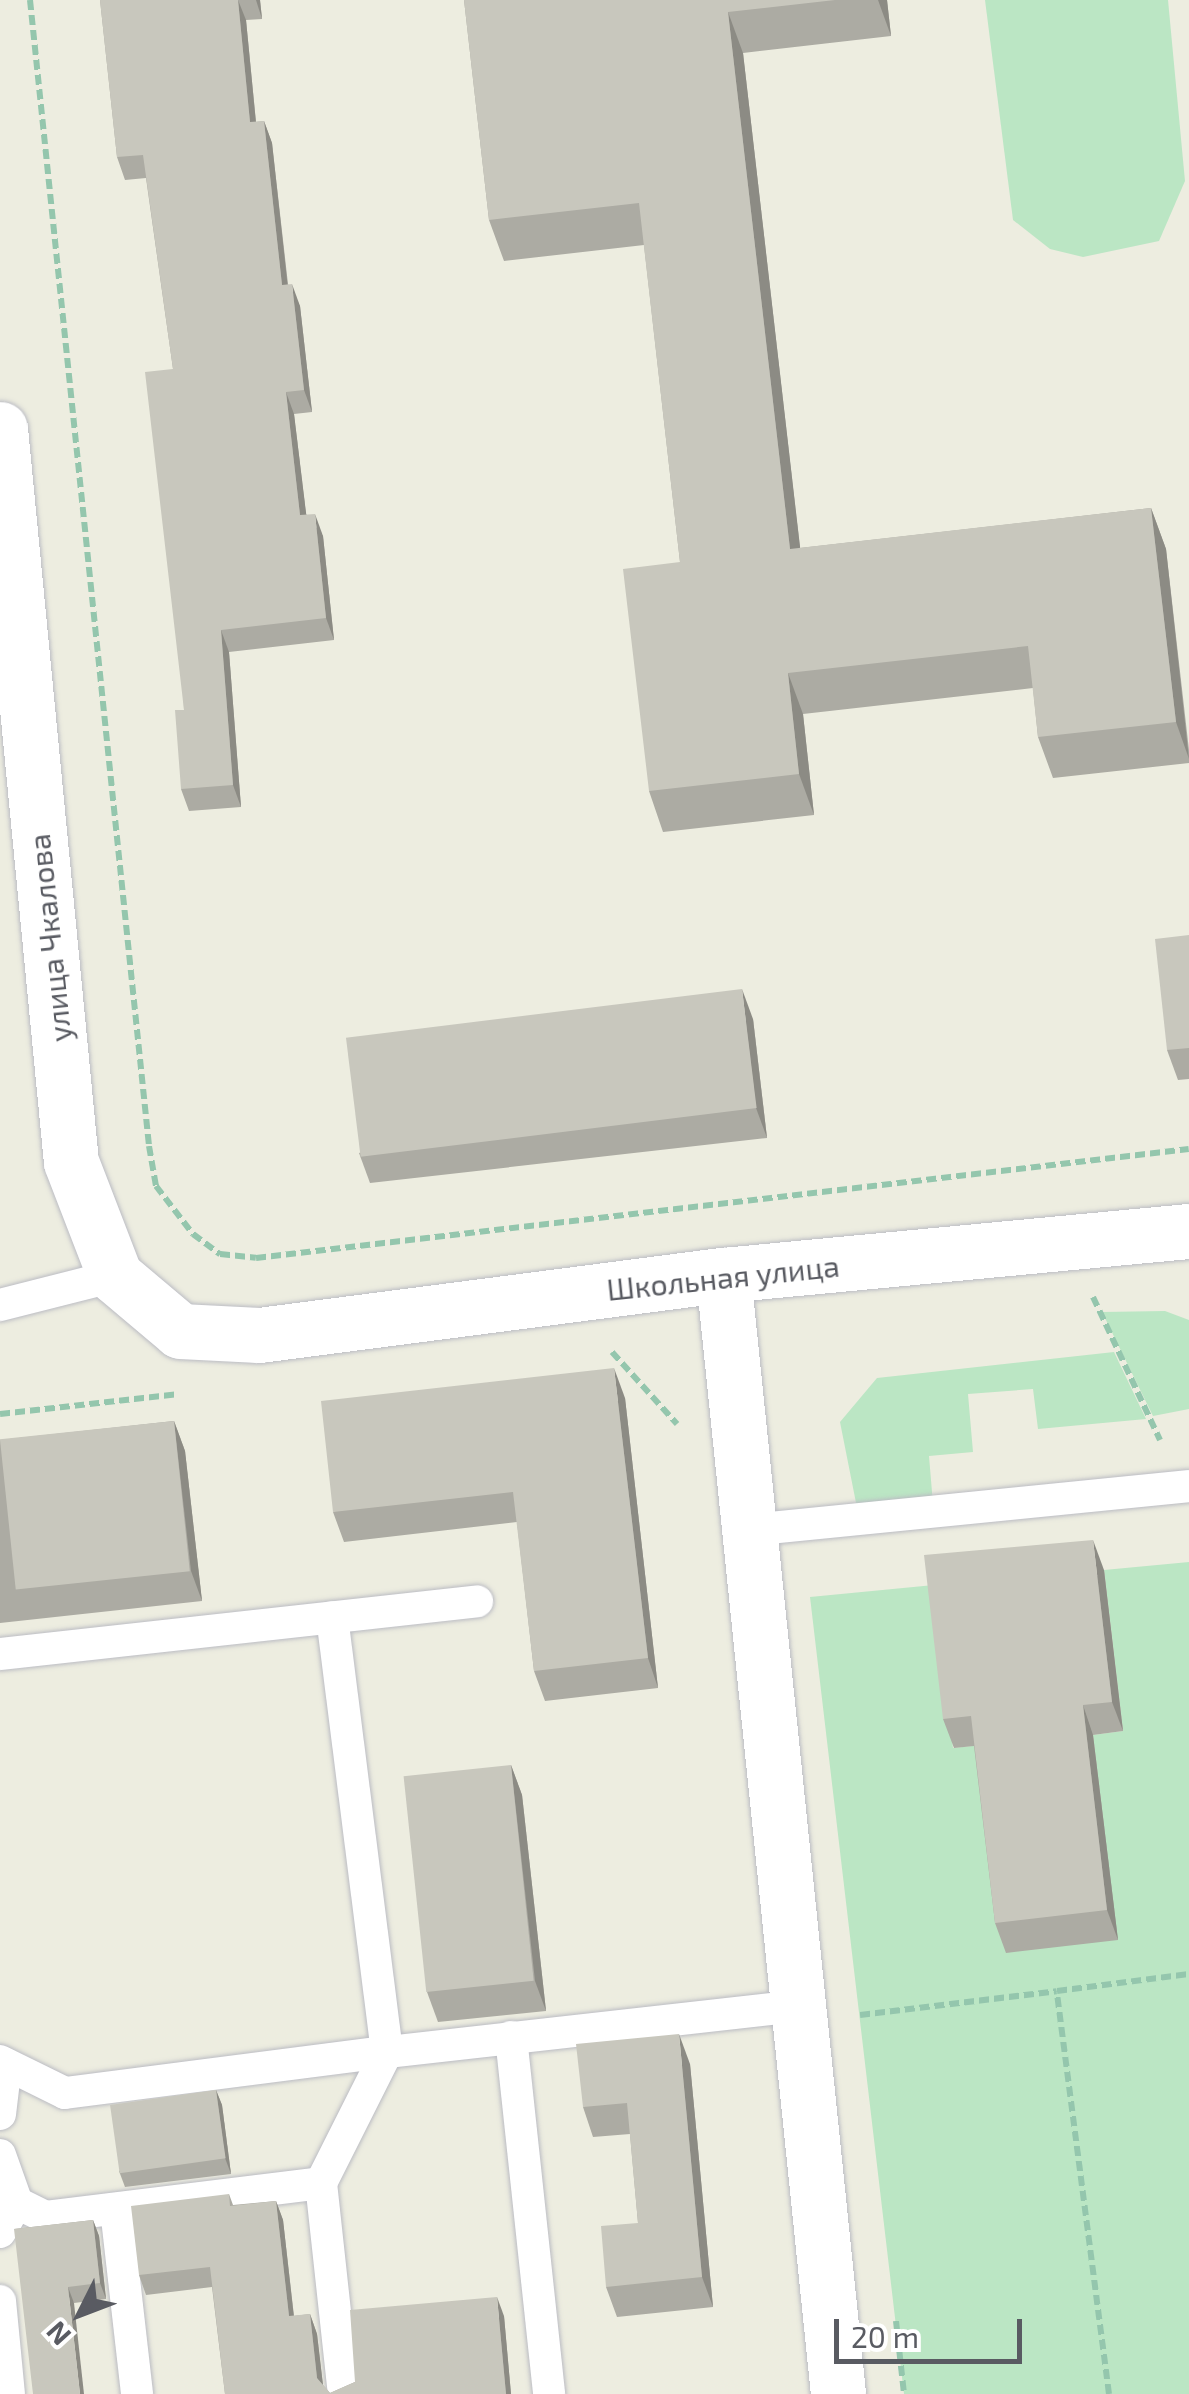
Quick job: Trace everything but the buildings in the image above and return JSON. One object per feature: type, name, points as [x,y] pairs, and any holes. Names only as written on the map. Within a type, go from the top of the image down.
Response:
[{"type":"street","name":"улица Чкалова","points":[[0,429],[71,1162],[115,1276],[180,1331],[258,1335]]},
{"type":"street","name":"Школьная улица","points":[[258,1335],[722,1275],[1189,1231]]},
{"type":"street","points":[[722,1275],[838,2394]]},
{"type":"lane","points":[[0,1305],[115,1276]]},
{"type":"lane","points":[[749,1530],[1185,1486]]},
{"type":"lane","points":[[0,1654],[478,1602]]},
{"type":"lane","points":[[332,1617],[387,2052],[321,2184],[344,2394]]},
{"type":"lane","points":[[0,2114],[3,2062],[66,2094],[511,2037],[798,2006]]},
{"type":"lane","points":[[511,2037],[550,2394]]},
{"type":"lane","points":[[0,2155],[18,2203],[46,2216],[321,2184]]},
{"type":"lane","points":[[0,2232],[18,2203]]},
{"type":"lane","points":[[116,2209],[137,2394]]},
{"type":"lane","points":[[0,2301],[10,2394]]},
{"type":"path","points":[[30,0],[149,1146],[171,1210],[220,1254],[256,1258],[1189,1149]]},
{"type":"path","points":[[1033,1167],[1185,1486]]},
{"type":"path","points":[[594,1352],[611,1351],[652,1392],[680,1439]]},
{"type":"path","points":[[0,1414],[193,1392]]},
{"type":"path","points":[[860,2015],[1189,1974]]},
{"type":"path","points":[[1058,1991],[1109,2394]]},
{"type":"green space","points":[[985,0],[1168,0],[1185,181],[1159,241],[1083,257],[1050,249],[1013,220]]},
{"type":"green space","points":[[1165,1311],[1189,1320],[1189,1409],[1153,1416],[1102,1312]]},
{"type":"green space","points":[[1114,1352],[1146,1419],[1038,1429],[1033,1389],[968,1394],[973,1452],[929,1456],[934,1516],[860,1523],[840,1422],[877,1378]]},
{"type":"green space","points":[[1189,1562],[1189,2394],[904,2394],[810,1597],[934,1585],[953,1748],[982,1745],[1117,1940],[1093,1735],[1123,1731],[1104,1570]]}]
